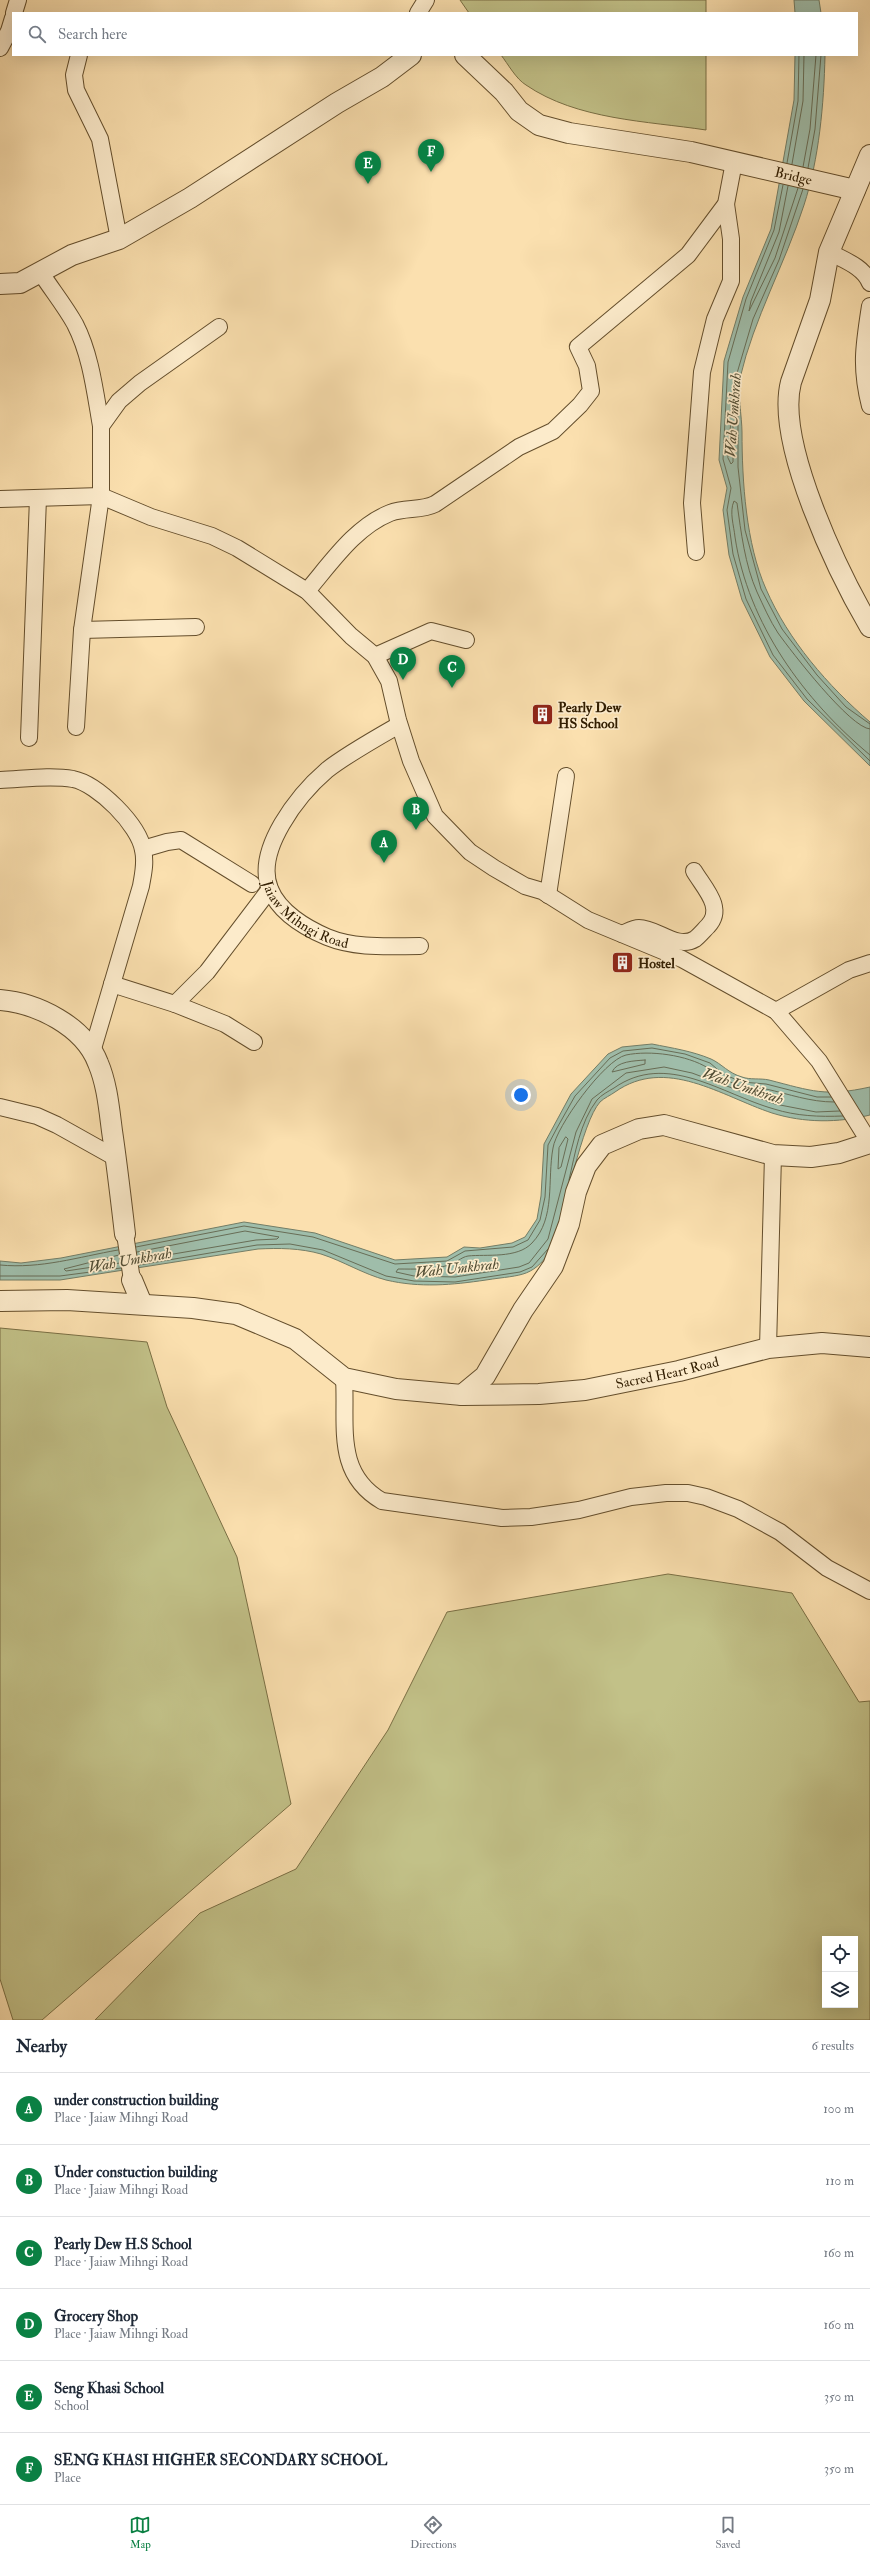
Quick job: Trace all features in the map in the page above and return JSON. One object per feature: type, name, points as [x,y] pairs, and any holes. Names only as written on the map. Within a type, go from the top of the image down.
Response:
[{"type":"street","points":[[14,12],[18,0]]},
{"type":"street","points":[[419,12],[426,0]]},
{"type":"street","points":[[0,48],[12,22]]},
{"type":"street","points":[[79,56],[74,75],[76,90],[100,139],[119,239]]},
{"type":"street","points":[[382,77],[392,56]]},
{"type":"street","points":[[0,284],[20,283],[72,255],[119,239],[190,198],[337,103],[382,77],[410,56]]},
{"type":"street","name":"Bridge","points":[[466,56],[504,92],[518,111],[539,125],[569,133],[760,167],[855,190]]},
{"type":"street","points":[[870,155],[829,252],[820,300],[789,389],[787,410],[792,438],[815,513],[852,596],[870,627]]},
{"type":"street","points":[[696,552],[692,503],[702,372],[715,319],[731,281],[731,239],[726,204],[734,162]]},
{"type":"street","points":[[307,591],[355,536],[390,513],[416,507],[426,509],[519,447],[553,431],[580,405],[591,391],[588,366],[578,347],[688,255],[726,204]]},
{"type":"street","points":[[829,252],[859,268],[867,275],[870,283]]},
{"type":"street","points":[[40,273],[75,324],[86,352],[101,426],[101,496],[82,630],[76,727]]},
{"type":"street","points":[[870,306],[863,353],[864,380],[870,406]]},
{"type":"street","points":[[101,426],[119,401],[140,383],[219,326]]},
{"type":"street","points":[[0,499],[101,496],[151,517],[212,536],[237,548],[307,591],[351,636],[375,656],[389,681],[399,725],[435,816],[476,856],[525,886],[548,895],[588,920],[682,959],[776,1011],[819,1061],[839,1090],[870,1143],[839,1153],[811,1157],[773,1155],[664,1125],[639,1129],[602,1145],[586,1166],[576,1192],[569,1224],[553,1266],[523,1310],[485,1376],[462,1394]]},
{"type":"street","points":[[30,738],[38,498]]},
{"type":"street","points":[[82,630],[196,627]]},
{"type":"street","points":[[375,656],[431,631],[466,640]]},
{"type":"street","name":"Jaiaw Mihngi Road","points":[[399,725],[328,770],[289,812],[276,835],[267,860],[270,889],[286,913],[328,937],[369,946],[420,946]]},
{"type":"street","points":[[548,895],[566,776]]},
{"type":"street","points":[[0,780],[52,778],[73,779],[87,784],[102,793],[137,832],[143,849],[145,866],[142,879],[92,1052]]},
{"type":"street","points":[[143,849],[167,842],[181,840],[252,884]]},
{"type":"street","points":[[622,934],[640,928],[679,942],[688,942],[695,939],[714,920],[716,912],[714,904],[694,871]]},
{"type":"street","points":[[175,1004],[207,972],[270,889]]},
{"type":"street","points":[[776,1011],[849,970],[870,963]]},
{"type":"street","points":[[112,984],[175,1004],[225,1024],[254,1042]]},
{"type":"street","points":[[0,1000],[32,1006],[68,1025],[92,1052],[98,1062],[105,1089],[116,1158],[132,1280],[142,1304]]},
{"type":"street","points":[[0,1107],[37,1116],[57,1125],[116,1158]]},
{"type":"street","points":[[768,1348],[773,1155]]},
{"type":"street","points":[[0,1301],[67,1300],[142,1304],[236,1314],[295,1339],[344,1378],[344,1440],[350,1464],[356,1480],[367,1493],[382,1501],[502,1518],[531,1518],[579,1510],[631,1498],[666,1492],[688,1493],[706,1497],[752,1517],[780,1532],[827,1568],[870,1591]]},
{"type":"street","name":"Sacred Heart Road","points":[[344,1378],[396,1389],[462,1394],[539,1394],[585,1390],[672,1373],[768,1348],[822,1343],[870,1347]]},
{"type":"shaded area","points":[[460,0],[706,0],[706,12],[468,12]]},
{"type":"shaded area","points":[[502,56],[706,56],[706,130],[613,117],[567,106],[546,97],[526,85],[516,75]]},
{"type":"shaded area","points":[[0,1328],[147,1342],[167,1407],[237,1557],[291,1804],[42,2020],[13,2020],[0,1979]]},
{"type":"shaded area","points":[[668,1574],[792,1593],[859,1702],[870,1701],[870,2020],[95,2020],[200,1913],[296,1869],[388,1730],[447,1612]]},
{"type":"water","points":[[794,0],[819,0],[821,12],[795,12]]},
{"type":"water","name":"Wah Umkhrah","points":[[795,56],[825,56],[820,131],[809,187],[788,248],[753,334],[739,383],[746,512],[759,571],[775,608],[798,644],[824,678],[870,722],[870,766],[804,701],[770,657],[742,600],[729,555],[723,510],[727,488],[719,460],[724,361],[743,297],[771,229],[794,100]]},
{"type":"water","name":"Wah Umkhrah","points":[[652,1044],[704,1056],[715,1061],[733,1073],[745,1078],[769,1080],[808,1090],[830,1092],[841,1092],[870,1087],[870,1115],[833,1121],[796,1119],[772,1113],[713,1089],[674,1078],[654,1078],[634,1082],[600,1102],[593,1113],[580,1147],[556,1243],[541,1263],[527,1273],[519,1275],[473,1282],[436,1285],[399,1283],[361,1271],[337,1260],[313,1252],[290,1249],[258,1249],[60,1280],[0,1280],[0,1261],[21,1263],[61,1258],[244,1222],[315,1233],[395,1260],[447,1257],[464,1247],[480,1248],[512,1243],[525,1237],[537,1219],[541,1196],[544,1144],[571,1094],[608,1054],[622,1047]]},
{"type":"place","name":"SENG KHASI HIGHER SECONDARY SCHOOL","points":[[431,172]]},
{"type":"place","name":"Seng Khasi School","points":[[368,184]]},
{"type":"place","name":"Grocery Shop","points":[[403,680]]},
{"type":"place","name":"Pearly Dew H.S School","points":[[452,688]]},
{"type":"place","name":"Pearly Dew HS School","points":[[542,715]]},
{"type":"place","name":"Under constuction building","points":[[416,830]]},
{"type":"place","name":"under construction building","points":[[384,863]]},
{"type":"place","name":"Hostel","points":[[622,963]]}]
